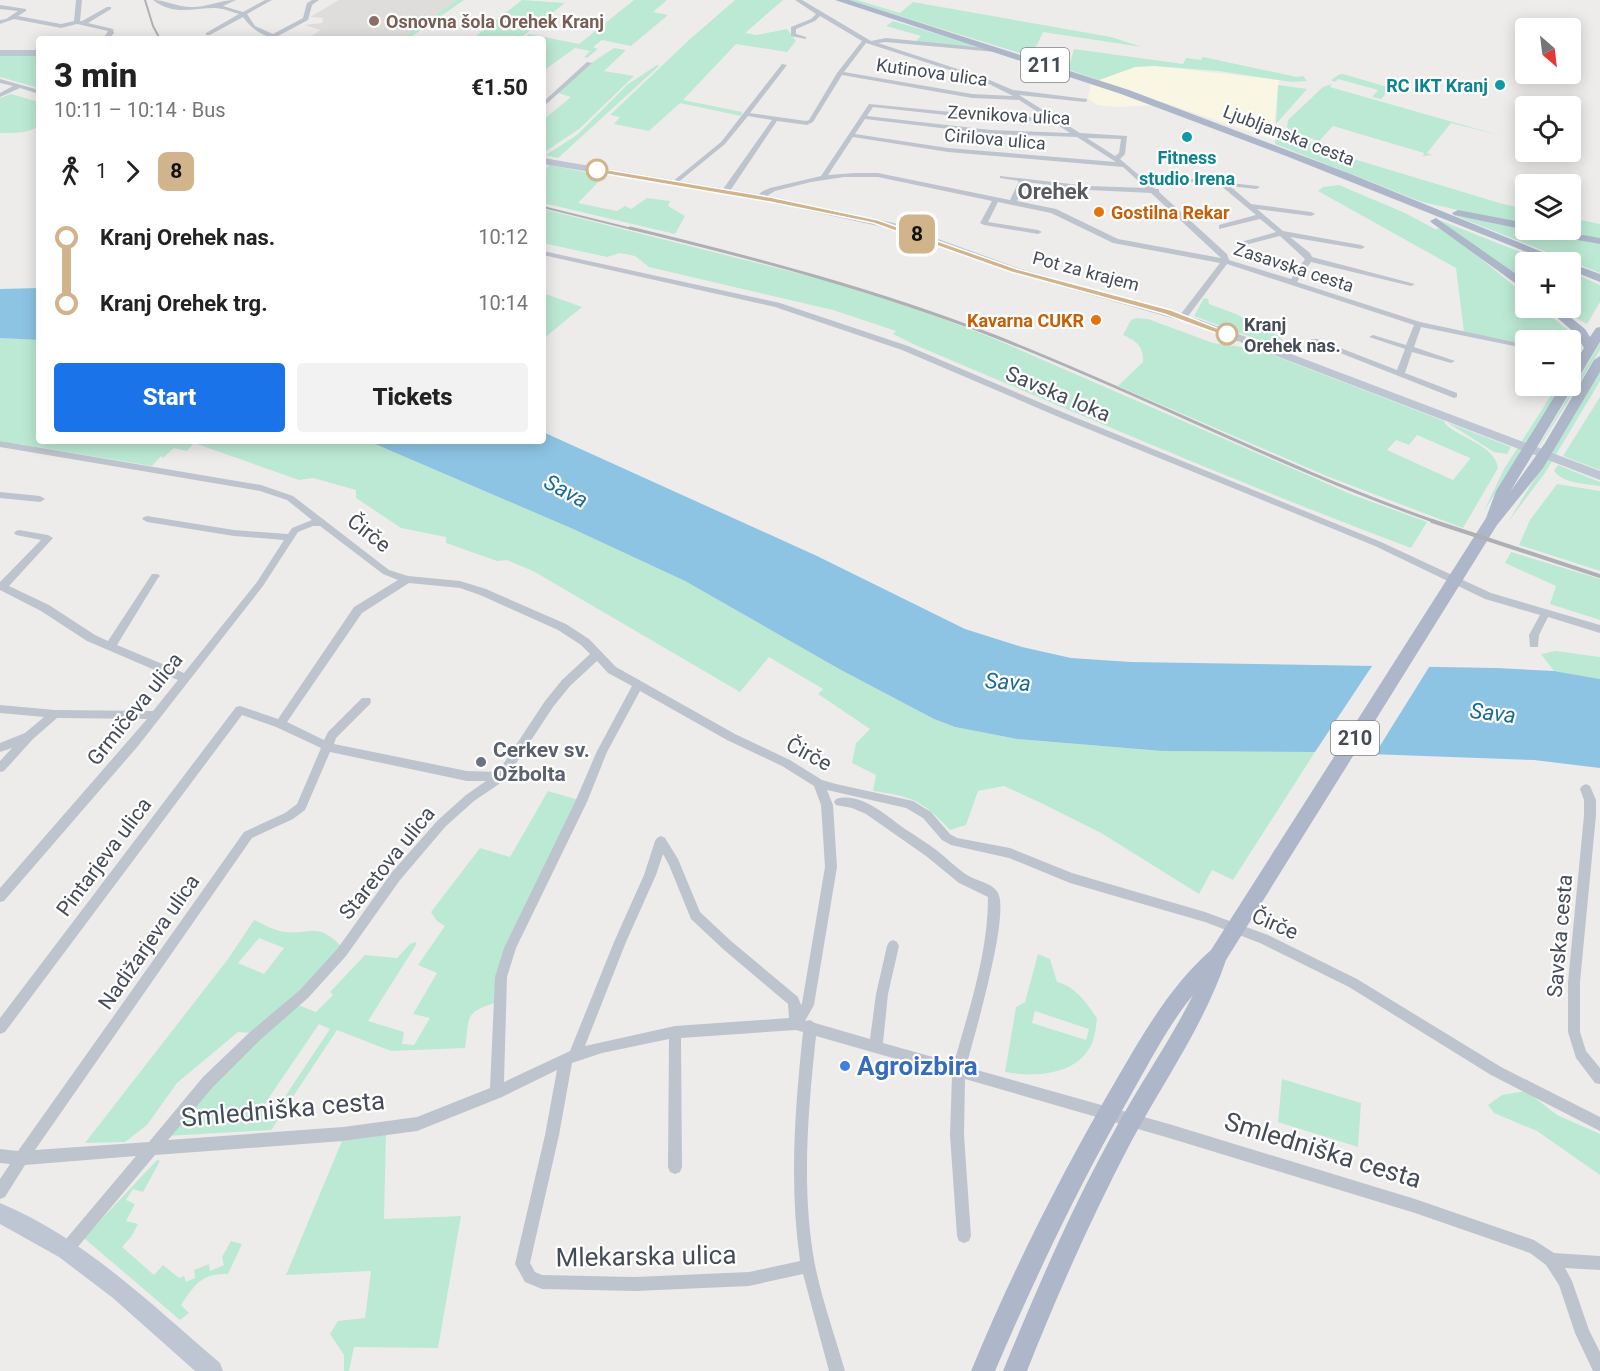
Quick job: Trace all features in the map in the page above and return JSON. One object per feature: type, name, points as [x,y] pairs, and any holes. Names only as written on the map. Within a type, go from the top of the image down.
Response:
[{"type":"main road","name":"Ljubljanska cesta","points":[[840,0],[1002,50],[1246,137],[1536,252]]},
{"type":"main road","name":"211","points":[[1371,187],[1389,190],[1445,210],[1515,225]]},
{"type":"main road","name":"211","points":[[1371,187],[1449,229],[1515,279]]},
{"type":"main road","points":[[1581,238],[1600,241]]},
{"type":"main road","points":[[1581,270],[1595,276]]},
{"type":"main road","points":[[1564,318],[1584,335],[1595,354]]},
{"type":"main road","points":[[1570,318],[1600,330]]},
{"type":"main road","name":"210","points":[[1015,1371],[1079,1223],[1124,1133],[1205,991],[1218,956],[1492,521],[1521,489],[1571,411],[1595,354],[1600,330]]},
{"type":"main road","name":"210","points":[[1581,371],[1595,354]]},
{"type":"main road","name":"210","points":[[1492,521],[1503,491],[1562,396]]},
{"type":"main road","name":"210","points":[[983,1371],[1014,1298],[1102,1123],[1187,985],[1218,956]]},
{"type":"street","points":[[79,0],[80,22]]},
{"type":"street","points":[[158,0],[164,5],[194,9],[220,7],[244,14],[253,27],[276,36],[306,19],[309,4],[316,0]]},
{"type":"street","points":[[220,7],[232,0]]},
{"type":"street","points":[[208,34],[270,0]]},
{"type":"street","points":[[798,0],[867,42],[982,79],[1011,92]]},
{"type":"street","points":[[0,7],[24,10],[0,22]]},
{"type":"street","points":[[14,17],[61,26],[80,22],[109,8]]},
{"type":"street","points":[[804,38],[793,35],[793,28],[813,20],[820,13]]},
{"type":"street","points":[[80,22],[111,30],[108,36]]},
{"type":"street","name":"Ljubljanska cesta","points":[[867,42],[886,40],[1002,50]]},
{"type":"street","name":"Kutinova ulica","points":[[746,114],[801,123],[812,121],[840,73],[867,42]]},
{"type":"street","points":[[0,53],[36,53]]},
{"type":"street","points":[[546,102],[589,63]]},
{"type":"street","points":[[674,183],[723,143],[784,65]]},
{"type":"street","name":"Kutinova ulica","points":[[840,73],[972,96],[1019,98]]},
{"type":"street","points":[[0,81],[36,91]]},
{"type":"street","points":[[0,95],[19,86]]},
{"type":"street","name":"Kutinova ulica","points":[[1011,92],[1054,120]]},
{"type":"street","name":"Kutinova ulica","points":[[1011,92],[1085,100]]},
{"type":"street","name":"Zevnikova ulica","points":[[871,105],[982,117],[1054,120],[1078,136],[991,132],[863,117],[871,105]]},
{"type":"street","points":[[824,176],[863,117]]},
{"type":"street","points":[[725,192],[776,118]]},
{"type":"street","name":"Cirilova ulica","points":[[851,135],[948,150],[1125,165]]},
{"type":"street","points":[[1078,136],[1125,137],[1122,154],[1114,159]]},
{"type":"street","points":[[1078,136],[1125,165],[1156,191],[1224,256],[1225,261],[1183,317]]},
{"type":"street","points":[[546,162],[759,197]]},
{"type":"street","name":"Zasavska cesta","points":[[759,197],[770,190],[824,176],[852,173],[878,175],[1053,212],[1116,241],[1225,261],[1418,324],[1514,344]]},
{"type":"street","points":[[1002,177],[1089,188],[1156,191]]},
{"type":"street","points":[[1175,178],[1256,187]]},
{"type":"street","points":[[1013,202],[1023,180]]},
{"type":"street","points":[[1222,183],[1282,233],[1309,260],[1411,284]]},
{"type":"street","name":"Pot za krajem","points":[[759,197],[882,223],[1014,270],[1183,317],[1600,476]]},
{"type":"street","points":[[996,199],[984,223],[1038,232]]},
{"type":"street","points":[[1249,206],[1311,214]]},
{"type":"street","points":[[1222,227],[1261,216]]},
{"type":"street","points":[[1244,244],[1282,233],[1360,248]]},
{"type":"street","name":"Savska loka","points":[[546,254],[767,302],[885,340],[1276,504],[1378,544],[1488,596],[1600,629]]},
{"type":"street","points":[[1292,283],[1309,260]]},
{"type":"street","points":[[1400,374],[1418,324]]},
{"type":"street","points":[[1372,337],[1451,361]]},
{"type":"street","points":[[1314,340],[1454,395]]},
{"type":"street","name":"Čirče","points":[[0,444],[261,488],[290,498],[386,572],[407,579],[460,585],[483,592],[562,627],[585,642],[612,670],[731,737],[786,763],[818,783],[861,795],[897,801],[918,809],[927,815],[946,837],[955,842],[1010,853],[1070,878],[1205,917],[1264,939],[1353,983],[1496,1071],[1600,1124]]},
{"type":"street","points":[[0,495],[40,499]]},
{"type":"street","points":[[147,519],[218,531],[290,537]]},
{"type":"street","name":"Grmičeva ulica","points":[[0,897],[77,811],[156,715],[260,584],[295,530],[304,525],[321,523]]},
{"type":"street","points":[[19,533],[48,538],[1,587],[45,608],[110,647],[185,678]]},
{"type":"street","points":[[110,647],[155,576]]},
{"type":"street","points":[[407,579],[358,610],[280,724],[326,746],[423,769],[467,776],[501,777],[549,704],[566,683],[597,654]]},
{"type":"street","points":[[1534,644],[1534,635],[1545,614]]},
{"type":"street","points":[[497,1092],[501,977],[510,948],[581,802],[602,751],[638,685]]},
{"type":"street","name":"Nadižarjeva ulica","points":[[21,1158],[248,835],[260,827],[292,815],[301,807],[332,735],[366,700]]},
{"type":"street","points":[[0,709],[55,714],[156,715]]},
{"type":"street","name":"Pintarjeva ulica","points":[[0,1028],[240,710],[280,724]]},
{"type":"street","points":[[0,768],[29,736],[55,714]]},
{"type":"street","points":[[0,747],[29,736]]},
{"type":"street","name":"Staretova ulica","points":[[66,1250],[208,1082],[255,1036],[304,994],[342,952],[396,876],[442,823],[470,798],[501,777]]},
{"type":"street","points":[[818,783],[826,805],[831,867],[828,898],[803,1025],[800,1176],[802,1232],[808,1266],[837,1371]]},
{"type":"street","name":"Savska cesta","points":[[1586,789],[1590,800],[1590,814],[1574,982],[1574,1032],[1581,1054],[1600,1078]]},
{"type":"street","points":[[826,805],[861,795]]},
{"type":"street","points":[[840,802],[853,803],[870,812],[930,852],[963,879],[991,892],[994,896],[994,924],[978,1003],[959,1070],[957,1135],[964,1236]]},
{"type":"street","points":[[571,1057],[650,875],[661,841],[674,863],[695,915],[794,1001],[803,1025]]},
{"type":"street","points":[[876,1045],[882,994],[894,946]]},
{"type":"street","name":"Smledniška cesta","points":[[21,1158],[343,1134],[417,1124],[497,1092],[571,1057],[602,1047],[675,1032],[803,1025],[1169,1131],[1415,1206],[1534,1247],[1551,1260],[1565,1281],[1582,1333],[1600,1368]]},
{"type":"street","points":[[675,1032],[675,1167]]},
{"type":"street","name":"Mlekarska ulica","points":[[571,1057],[522,1264],[530,1277],[542,1282],[667,1283],[749,1279],[808,1266]]},
{"type":"street","points":[[0,1156],[21,1158],[0,1192]]},
{"type":"street","points":[[0,1213],[66,1250],[120,1291],[212,1371]]},
{"type":"street","points":[[1551,1260],[1600,1263]]},
{"type":"shaded area","name":"Osnovna šola Orehek Kranj","points":[[339,0],[456,0],[405,36],[311,36],[321,30],[304,25],[322,23],[323,18],[310,17]]},
{"type":"shaded area","points":[[1155,66],[1279,80],[1274,126],[1277,141],[1162,102],[1155,105],[1116,107],[1097,105],[1088,98],[1091,83],[1135,67]]},
{"type":"green space","points":[[456,0],[464,0],[412,36],[405,36]]},
{"type":"green space","points":[[522,0],[565,3],[523,36],[476,36]]},
{"type":"green space","points":[[634,0],[667,0],[653,12],[668,15],[631,46],[602,40],[593,47],[598,49],[587,58],[584,57],[590,51],[575,48],[546,69],[546,37],[579,44]]},
{"type":"green space","points":[[735,0],[783,0],[745,33],[757,35],[787,29],[796,41],[787,52],[736,44],[683,100],[742,112],[741,116],[680,103],[649,131],[614,124],[620,117],[610,115]]},
{"type":"green space","points":[[848,0],[857,0],[900,13],[913,2],[1111,37],[1142,47],[1043,32],[1037,45],[1026,55]]},
{"type":"green space","points":[[893,21],[982,47],[914,43],[921,36],[886,26]]},
{"type":"green space","points":[[614,48],[626,50],[604,71],[634,76],[579,129],[546,151],[546,118],[571,97],[558,93],[585,67]]},
{"type":"green space","points":[[1074,49],[1183,64],[1186,58],[1201,60],[1203,57],[1297,77],[1303,76],[1307,81],[1292,82],[1218,71],[1155,66],[1135,67],[1099,80],[1046,62],[1047,60],[1070,63]]},
{"type":"green space","points":[[0,55],[36,55],[36,87],[0,77]]},
{"type":"green space","points":[[657,65],[659,66],[558,158],[546,155],[577,135],[627,85]]},
{"type":"green space","points":[[1340,74],[1391,88],[1381,99],[1372,97],[1378,90],[1338,79],[1335,82],[1331,80]]},
{"type":"green space","points":[[1332,84],[1330,87],[1502,136],[1451,123],[1427,153],[1432,155],[1423,156],[1424,153],[1333,126],[1319,141],[1290,131],[1287,127],[1288,120],[1323,87]]},
{"type":"green space","points":[[1278,85],[1307,89],[1276,124]]},
{"type":"green space","points":[[11,94],[36,101],[36,128],[25,132],[0,133],[0,98]]},
{"type":"green space","points":[[1276,124],[1278,129],[1286,135],[1313,144],[1314,147],[1515,207],[1515,223],[1422,202],[1275,144]]},
{"type":"green space","points":[[550,165],[604,176],[578,203],[617,211],[625,206],[631,209],[647,198],[670,201],[668,206],[685,216],[675,234],[546,204],[546,168]]},
{"type":"green space","points":[[1339,185],[1405,213],[1435,229],[1444,228],[1515,287],[1515,318],[1553,318],[1568,330],[1515,330],[1515,342],[1464,332],[1456,268],[1318,191],[1323,187]]},
{"type":"green space","points":[[546,210],[828,281],[920,310],[995,339],[1353,495],[1427,522],[1411,548],[1099,423],[913,344],[893,334],[896,331],[833,310],[649,267],[635,256],[620,253],[607,257],[546,244]]},
{"type":"green space","points":[[1451,214],[1515,227],[1515,239]]},
{"type":"green space","points":[[1439,220],[1521,252],[1515,252],[1515,277]]},
{"type":"green space","points":[[1581,220],[1600,224],[1600,239],[1581,236]]},
{"type":"green space","points":[[1517,240],[1580,240],[1600,244],[1600,273],[1581,265],[1581,252],[1547,252]]},
{"type":"green space","points":[[1581,276],[1600,285],[1600,302],[1587,324],[1576,318],[1581,318]]},
{"type":"green space","points":[[546,294],[582,307],[546,337]]},
{"type":"green space","points":[[1204,298],[1208,299],[1209,304],[1236,314],[1279,336],[1284,342],[1280,348],[1194,316]]},
{"type":"green space","points":[[1148,319],[1213,343],[1257,349],[1444,421],[1454,431],[1489,452],[1498,468],[1463,528],[1329,477],[1118,386],[1143,362],[1141,348],[1123,335],[1131,320]],"holes":[[[1417,435],[1470,458],[1453,480],[1387,450],[1396,440],[1409,445]]]},
{"type":"green space","points":[[0,338],[36,340],[36,444],[193,444],[187,451],[174,448],[163,458],[161,456],[152,466],[0,441]]},
{"type":"green space","points":[[1600,343],[1600,350],[1581,380],[1581,375]]},
{"type":"green space","points":[[1600,372],[1600,381],[1545,473],[1508,522]]},
{"type":"green space","points":[[1551,396],[1556,396],[1484,511],[1504,469]]},
{"type":"green space","points":[[1569,396],[1571,396],[1526,468]]},
{"type":"green space","points":[[1600,397],[1600,470],[1563,456]]},
{"type":"green space","points":[[1448,423],[1511,447],[1507,454],[1494,452]]},
{"type":"green space","points":[[197,444],[375,444],[573,529],[685,581],[841,670],[934,719],[955,727],[1017,739],[1162,751],[1315,752],[1233,880],[1212,870],[1199,894],[1101,833],[1004,786],[978,791],[966,825],[950,830],[924,806],[898,795],[873,791],[876,775],[852,763],[856,743],[870,729],[818,694],[823,689],[769,657],[740,692],[533,571],[507,560],[497,561],[446,543],[446,537],[401,528],[356,498],[356,490],[313,478],[299,480]]},
{"type":"green space","points":[[1558,465],[1600,482],[1600,486],[1563,478],[1554,471]]},
{"type":"green space","points":[[1557,484],[1600,491],[1600,571],[1519,545],[1530,520]]},
{"type":"green space","points":[[1511,552],[1600,579],[1600,620],[1550,604],[1556,586],[1505,563]]},
{"type":"green space","points":[[1556,651],[1600,657],[1600,679],[1554,671],[1541,654]]},
{"type":"green space","points":[[548,791],[579,800],[510,944],[495,1003],[473,1013],[468,1023],[465,1048],[391,1051],[337,1030],[271,1130],[167,1136],[253,1044],[298,1005],[316,1012],[333,995],[330,992],[365,955],[397,958],[410,944],[416,942],[368,1021],[404,1032],[402,1044],[414,1045],[430,1018],[413,1014],[437,973],[418,965],[445,926],[437,921],[431,912],[480,848],[510,857]],"holes":[[[319,1024],[330,1029],[276,1110],[264,1105]]]},
{"type":"green space","points":[[254,920],[281,931],[319,931],[333,938],[341,946],[307,986],[251,1033],[238,1032],[177,1083],[147,1125],[125,1142],[85,1143],[228,959]],"holes":[[[259,938],[284,948],[264,974],[238,963]]]},
{"type":"green space","points":[[1038,954],[1050,959],[1057,982],[1075,991],[1097,1018],[1089,1050],[1070,1066],[1057,1071],[1044,1074],[1005,1072],[1016,1007],[1025,1002]],"holes":[[[1035,1011],[1089,1029],[1086,1040],[1032,1023]]]},
{"type":"green space","points":[[1282,1079],[1361,1103],[1358,1147],[1278,1122]]},
{"type":"green space","points":[[1526,1091],[1557,1115],[1600,1134],[1600,1175],[1537,1131],[1494,1113],[1488,1105],[1502,1095]]},
{"type":"green space","points":[[386,1135],[384,1219],[461,1216],[438,1348],[354,1347],[349,1371],[344,1371],[344,1355],[330,1334],[338,1321],[365,1318],[371,1271],[286,1275],[342,1141]]},
{"type":"green space","points":[[157,1160],[160,1161],[143,1192],[133,1189],[126,1200],[135,1204],[126,1221],[138,1224],[122,1247],[154,1275],[163,1265],[179,1278],[184,1276],[186,1282],[195,1278],[194,1270],[209,1264],[210,1271],[224,1265],[222,1257],[231,1241],[242,1244],[228,1274],[205,1278],[191,1291],[181,1305],[189,1313],[180,1320],[84,1238]]},
{"type":"water","points":[[36,288],[36,340],[0,338],[0,289]]},
{"type":"water","name":"Sava","points":[[546,433],[817,556],[965,629],[1022,647],[1071,658],[1131,662],[1497,668],[1554,671],[1600,679],[1600,768],[1534,760],[1315,752],[1162,751],[1017,739],[955,727],[934,719],[841,670],[685,581],[573,529],[375,444],[546,444]]},
{"type":"pier","points":[[1374,663],[1431,664],[1373,757],[1313,755]]},
{"type":"railway","points":[[145,0],[158,36]]},
{"type":"railway","points":[[546,208],[636,230]]},
{"type":"railway","points":[[630,228],[814,276],[950,319],[1050,358],[1324,479],[1436,522]]},
{"type":"railway","points":[[1432,521],[1600,576]]},
{"type":"bus line","name":"8","points":[[597,170],[770,199],[875,221],[1028,275],[1167,312],[1227,334]]},
{"type":"place","name":"Osnovna šola Orehek Kranj","points":[[374,21]]},
{"type":"place","name":"RC IKT Kranj","points":[[1500,85]]},
{"type":"place","name":"Fitness studio Irena","points":[[1187,137]]},
{"type":"place","name":"Gostilna Rekar","points":[[1099,212]]},
{"type":"place","name":"Kavarna CUKR","points":[[1096,320]]},
{"type":"place","name":"Kranj Orehek nas.","points":[[1227,334]]},
{"type":"place","name":"Cerkev sv. Ožbolta","points":[[481,762]]},
{"type":"place","name":"Agroizbira","points":[[845,1066]]},
{"type":"district","name":"Orehek","points":[[1053,191]]}]
